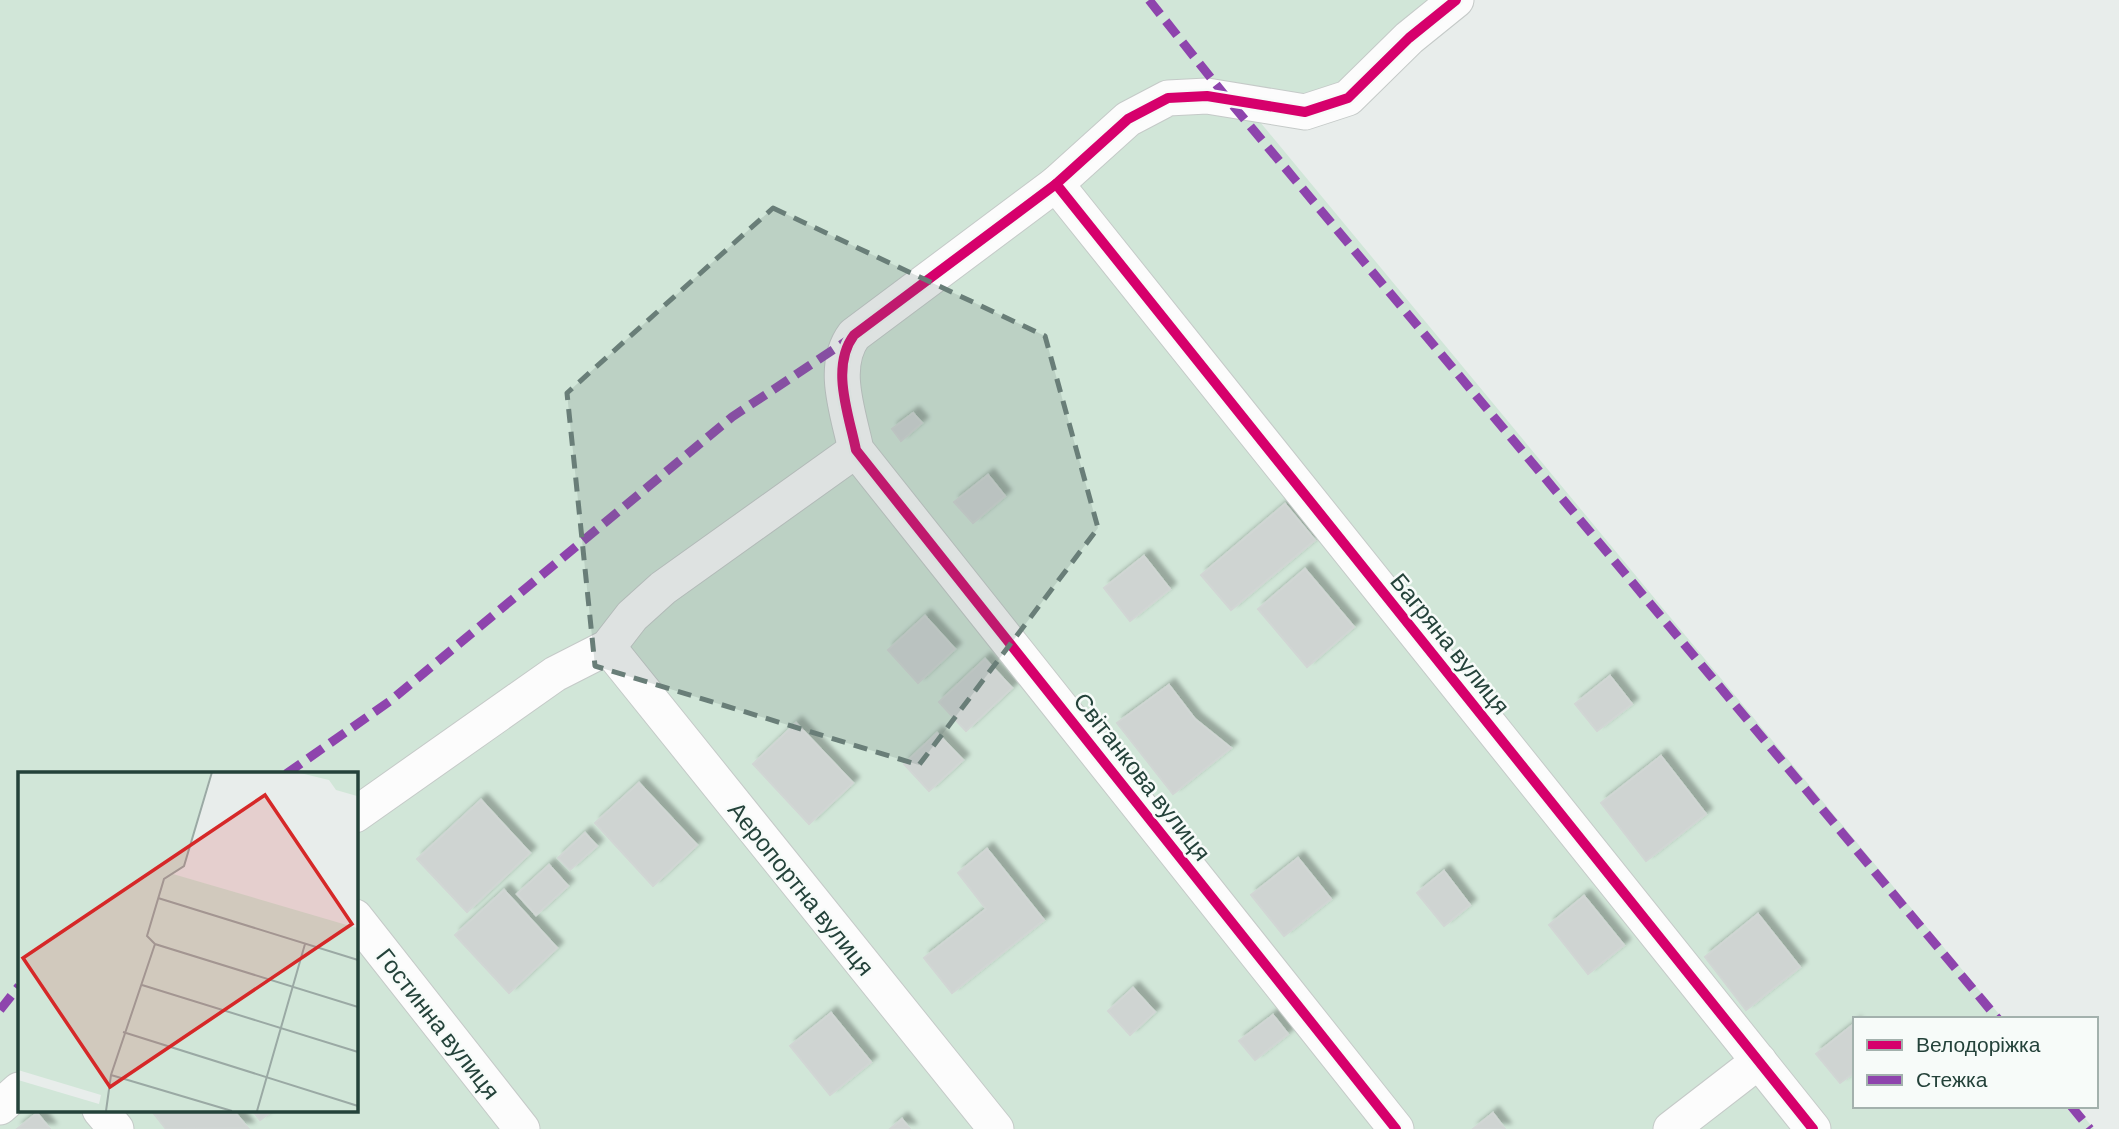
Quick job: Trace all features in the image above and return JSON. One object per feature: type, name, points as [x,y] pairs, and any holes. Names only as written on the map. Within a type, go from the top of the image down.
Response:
[{"type":"street","points":[[357,814],[555,674],[608,648],[632,616],[654,595],[856,450],[842,369],[848,344],[854,335],[1056,184],[1128,119],[1168,98],[1207,96],[1305,112],[1348,98],[1409,38],[1456,0]]},
{"type":"street","name":"Багряна вулиця","points":[[1056,184],[1813,1129]]},
{"type":"street","name":"Світанкова вулиця","points":[[856,450],[1396,1129]]},
{"type":"street","name":"Аеропортна вулиця","points":[[608,648],[996,1129]]},
{"type":"street","name":"Гостинна вулиця","points":[[357,920],[522,1129]]},
{"type":"street","points":[[1671,1129],[1759,1061]]},
{"type":"street","points":[[0,1107],[18,1091]]},
{"type":"street","points":[[102,1112],[116,1129]]},
{"type":"highlighted area","points":[[773,208],[1045,336],[1098,528],[919,765],[595,666],[567,393]]},
{"type":"green space","points":[[0,0],[1448,0],[1344,94],[1241,99],[2001,1017],[1853,1017],[1853,1108],[2077,1108],[2094,1129],[0,1129]]},
{"type":"building","points":[[913,413],[922,423],[901,441],[892,429]]},
{"type":"building","points":[[988,475],[1005,496],[973,523],[954,502]]},
{"type":"building","points":[[1285,504],[1315,540],[1231,610],[1201,575]]},
{"type":"building","points":[[1144,556],[1170,589],[1130,621],[1104,588]]},
{"type":"building","points":[[1305,569],[1354,627],[1307,667],[1258,609]]},
{"type":"building","points":[[925,616],[955,649],[918,683],[888,650]]},
{"type":"building","points":[[985,659],[1012,688],[966,731],[939,702]]},
{"type":"building","points":[[1610,676],[1632,704],[1597,731],[1575,704]]},
{"type":"building","points":[[1169,685],[1195,719],[1231,748],[1173,794],[1117,723]]},
{"type":"building","points":[[796,723],[853,783],[809,824],[753,764]]},
{"type":"building","points":[[937,733],[963,760],[929,791],[904,764]]},
{"type":"building","points":[[1661,756],[1706,814],[1646,861],[1601,803]]},
{"type":"building","points":[[639,783],[697,845],[653,886],[595,823]]},
{"type":"building","points":[[481,800],[530,853],[467,912],[417,859]]},
{"type":"building","points":[[585,833],[597,846],[570,870],[558,858]]},
{"type":"building","points":[[987,849],[1044,920],[952,993],[924,958],[986,909],[958,873]]},
{"type":"building","points":[[1298,858],[1331,899],[1284,936],[1251,895]]},
{"type":"building","points":[[549,865],[568,886],[536,915],[517,894]]},
{"type":"building","points":[[1444,871],[1470,905],[1444,926],[1417,893]]},
{"type":"building","points":[[504,890],[557,948],[509,993],[455,935]]},
{"type":"building","points":[[1584,896],[1624,945],[1588,974],[1549,925]]},
{"type":"building","points":[[1758,914],[1800,967],[1746,1010],[1705,957]]},
{"type":"building","points":[[1133,988],[1155,1012],[1130,1035],[1108,1011]]},
{"type":"building","points":[[831,1013],[871,1062],[830,1095],[790,1046]]},
{"type":"building","points":[[1273,1015],[1288,1034],[1255,1060],[1239,1041]]},
{"type":"building","points":[[1853,1025],[1853,1073],[1840,1083],[1816,1054]]},
{"type":"building","points":[[153,1112],[235,1112],[248,1128],[166,1129]]},
{"type":"building","points":[[254,1112],[270,1112],[260,1120]]},
{"type":"building","points":[[37,1113],[50,1129],[17,1129]]},
{"type":"building","points":[[1493,1113],[1505,1129],[1473,1129]]},
{"type":"building","points":[[902,1119],[910,1129],[890,1129]]},
{"type":"marked path","points":[[1149,0],[1230,102],[1996,1017]]},
{"type":"marked path","points":[[289,772],[390,701],[732,417],[848,340]]},
{"type":"marked path","points":[[0,1010],[18,987]]},
{"type":"marked path","points":[[2073,1108],[2090,1129]]},
{"type":"cycle path","points":[[1396,1129],[856,450],[842,376],[847,348],[854,335],[1056,184],[1128,119],[1168,98],[1207,96],[1305,112],[1348,98],[1409,38],[1456,0]]},
{"type":"cycle path","points":[[1056,184],[1813,1129]]}]
